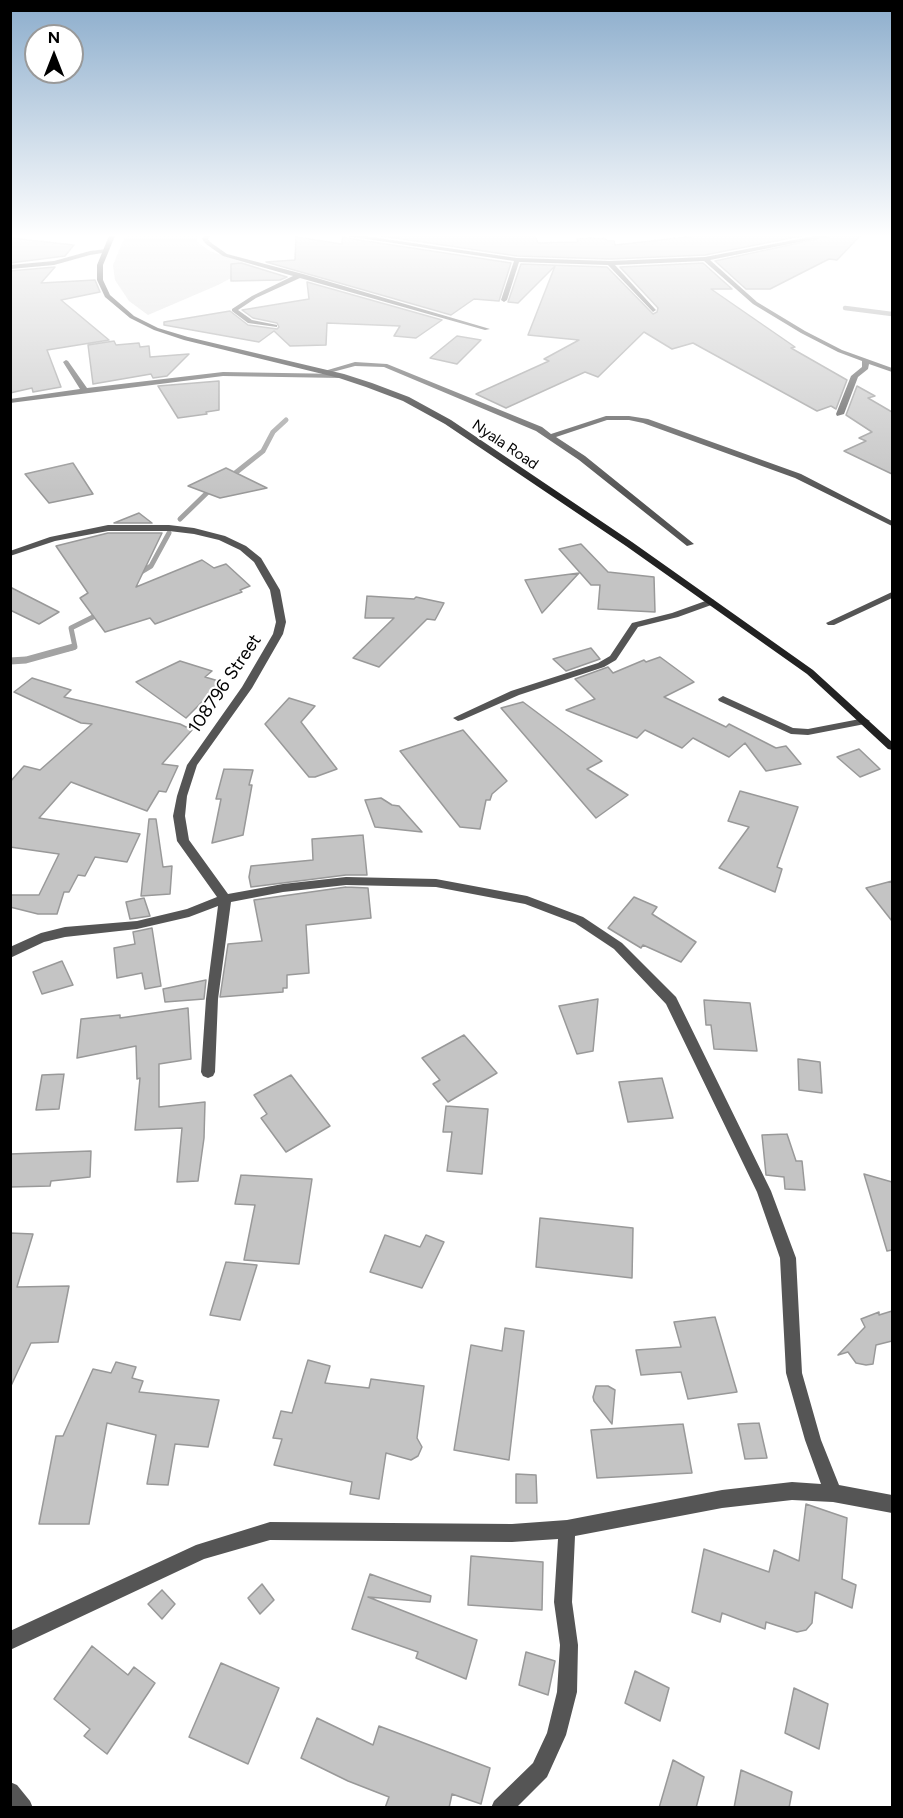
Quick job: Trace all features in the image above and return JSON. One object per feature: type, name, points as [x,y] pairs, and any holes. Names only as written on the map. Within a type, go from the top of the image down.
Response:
[{"type":"street","name":"Nyala Road","points":[[140,321],[186,339],[341,376],[406,399],[448,422],[810,672],[892,747]]},
{"type":"street","points":[[250,321],[275,326]]},
{"type":"street","points":[[459,321],[487,329]]},
{"type":"street","points":[[785,321],[821,342],[892,370]]},
{"type":"street","points":[[840,414],[855,376],[866,368],[865,360]]},
{"type":"street","points":[[66,362],[85,390]]},
{"type":"street","points":[[325,372],[355,364],[385,365],[539,429],[582,458],[690,544]]},
{"type":"street","points":[[10,401],[223,374],[341,376]]},
{"type":"street","points":[[549,437],[606,418],[645,421],[798,476],[892,524]]},
{"type":"street","name":"108796 Street","points":[[10,554],[77,533],[108,528],[169,528],[222,538],[243,548],[258,560],[268,576],[280,609],[281,622],[278,634],[247,688],[192,765],[182,796],[179,816],[183,841],[225,899]]},
{"type":"street","points":[[831,623],[892,596]]},
{"type":"street","points":[[458,718],[515,693],[601,665],[613,658],[635,625],[675,615],[711,602]]},
{"type":"street","points":[[723,699],[791,731],[808,732],[865,722]]},
{"type":"street","points":[[10,953],[40,938],[65,932],[162,920],[189,914],[225,899],[283,888],[346,881],[436,883],[476,889],[527,900],[579,920],[618,946],[671,1002],[764,1191],[788,1258],[794,1372],[810,1431],[833,1493]]},
{"type":"street","points":[[208,1072],[212,999],[225,899]]},
{"type":"street","points":[[10,1641],[202,1551],[270,1532],[512,1533],[567,1529],[722,1499],[792,1491],[833,1493],[892,1504]]},
{"type":"street","points":[[501,1808],[540,1770],[556,1735],[567,1692],[569,1645],[563,1602],[567,1529]]},
{"type":"street","points":[[10,1792],[23,1808]]},
{"type":"building","points":[[10,321],[86,321],[109,340],[47,350],[61,387],[33,392],[32,388],[10,393]]},
{"type":"building","points":[[171,321],[243,321],[248,325],[277,329],[279,327],[277,323],[267,321],[441,321],[416,338],[394,336],[400,326],[327,323],[326,345],[290,346],[274,331],[259,342],[164,325],[164,322]]},
{"type":"building","points":[[534,321],[757,321],[795,347],[791,348],[847,380],[836,409],[831,406],[817,411],[693,343],[672,349],[644,332],[598,377],[585,372],[506,408],[476,394],[549,361],[544,359],[579,340],[528,335]]},
{"type":"building","points":[[457,336],[481,340],[457,364],[430,358]]},
{"type":"building","points":[[114,341],[116,345],[139,343],[140,347],[149,346],[150,357],[189,354],[167,376],[153,378],[151,374],[93,384],[88,345]]},
{"type":"building","points":[[219,381],[219,410],[178,418],[158,386]]},
{"type":"building","points":[[857,386],[875,396],[868,398],[892,412],[892,474],[844,451],[866,441],[859,438],[872,432],[846,415]]},
{"type":"building","points":[[73,463],[93,494],[49,503],[25,474]]},
{"type":"building","points":[[226,468],[267,488],[220,498],[188,486]]},
{"type":"building","points":[[139,513],[152,523],[114,523]]},
{"type":"building","points":[[108,533],[162,533],[136,587],[202,560],[214,568],[226,564],[250,586],[240,590],[242,592],[155,624],[150,618],[105,632],[80,598],[88,593],[56,546]]},
{"type":"building","points":[[581,544],[608,572],[654,577],[655,612],[598,609],[600,585],[591,585],[559,549]]},
{"type":"building","points":[[579,573],[542,613],[525,580]]},
{"type":"building","points":[[10,587],[59,612],[39,624],[10,610]]},
{"type":"building","points":[[367,596],[414,599],[416,597],[444,603],[435,620],[427,619],[379,667],[353,658],[394,618],[365,618]]},
{"type":"building","points":[[591,648],[600,659],[566,671],[553,659]]},
{"type":"building","points":[[660,657],[694,682],[664,697],[726,727],[729,724],[776,748],[786,746],[801,764],[766,771],[745,743],[729,757],[693,738],[682,748],[645,730],[637,738],[566,710],[595,699],[575,679],[608,667],[613,673],[644,660],[646,662]]},
{"type":"building","points":[[180,661],[212,671],[205,677],[222,682],[186,718],[136,682]]},
{"type":"building","points":[[32,678],[71,690],[64,697],[180,724],[192,730],[162,764],[178,766],[166,792],[159,791],[147,811],[71,782],[39,818],[140,834],[127,862],[95,857],[85,876],[78,875],[69,892],[64,892],[57,914],[38,914],[10,907],[10,895],[39,895],[59,854],[10,847],[10,782],[24,766],[40,770],[92,724],[81,723],[14,692]]},
{"type":"building","points":[[289,698],[315,706],[301,722],[337,769],[309,777],[265,724]]},
{"type":"building","points":[[523,702],[602,761],[587,769],[628,795],[596,818],[501,708]]},
{"type":"building","points":[[463,730],[507,781],[492,794],[490,800],[486,800],[480,829],[460,827],[400,751]]},
{"type":"building","points":[[859,749],[880,769],[860,777],[837,757]]},
{"type":"building","points":[[224,769],[253,770],[249,785],[252,785],[243,835],[212,843],[221,799],[216,799]]},
{"type":"building","points":[[740,791],[798,807],[777,867],[782,869],[775,892],[719,868],[749,827],[728,821]]},
{"type":"building","points":[[381,798],[392,805],[399,806],[422,832],[375,827],[365,800]]},
{"type":"building","points":[[149,819],[156,819],[163,867],[172,866],[170,894],[141,896]]},
{"type":"building","points":[[363,835],[367,875],[346,875],[251,887],[249,877],[251,866],[313,860],[312,839]]},
{"type":"building","points":[[892,881],[892,921],[866,888]]},
{"type":"building","points":[[346,887],[368,888],[371,918],[306,925],[309,973],[287,975],[287,988],[283,988],[283,992],[220,997],[228,944],[262,941],[254,900]]},
{"type":"building","points":[[634,897],[657,907],[652,914],[696,942],[681,962],[643,945],[641,948],[608,928]]},
{"type":"building","points":[[144,898],[150,916],[130,919],[126,902]]},
{"type":"building","points":[[152,928],[161,986],[145,989],[142,973],[117,978],[114,948],[135,944],[133,932]]},
{"type":"building","points":[[62,961],[73,985],[42,994],[33,972]]},
{"type":"building","points":[[206,980],[204,999],[165,1002],[163,989]]},
{"type":"building","points":[[598,999],[593,1051],[577,1054],[559,1006]]},
{"type":"building","points":[[704,1000],[750,1003],[757,1051],[714,1049],[711,1025],[706,1025]]},
{"type":"building","points":[[188,1008],[191,1059],[159,1064],[159,1107],[205,1102],[204,1138],[198,1181],[177,1182],[182,1128],[135,1130],[140,1078],[137,1079],[136,1046],[77,1058],[81,1019],[120,1015],[120,1018]]},
{"type":"building","points":[[464,1035],[497,1073],[448,1102],[433,1084],[440,1080],[422,1058]]},
{"type":"building","points":[[798,1059],[820,1062],[822,1093],[799,1090]]},
{"type":"building","points":[[64,1074],[59,1109],[36,1110],[42,1075]]},
{"type":"building","points":[[291,1075],[330,1126],[286,1152],[261,1118],[267,1114],[254,1095]]},
{"type":"building","points":[[662,1078],[673,1118],[628,1122],[619,1082]]},
{"type":"building","points":[[446,1106],[488,1109],[482,1174],[447,1171],[452,1132],[443,1132]]},
{"type":"building","points":[[787,1134],[796,1161],[802,1161],[805,1190],[785,1189],[784,1177],[766,1175],[762,1135]]},
{"type":"building","points":[[91,1151],[90,1177],[51,1181],[50,1186],[10,1187],[10,1154]]},
{"type":"building","points":[[864,1174],[892,1182],[892,1250],[887,1251]]},
{"type":"building","points":[[241,1175],[312,1179],[299,1264],[244,1260],[255,1205],[235,1204]]},
{"type":"building","points":[[540,1218],[633,1228],[632,1278],[536,1267]]},
{"type":"building","points":[[10,1233],[33,1234],[17,1287],[69,1286],[58,1342],[31,1343],[10,1388]]},
{"type":"building","points":[[385,1235],[420,1247],[426,1235],[444,1242],[422,1288],[370,1272]]},
{"type":"building","points":[[226,1262],[257,1265],[240,1320],[210,1315]]},
{"type":"building","points":[[892,1311],[892,1341],[876,1345],[873,1364],[856,1363],[848,1352],[838,1355],[865,1327],[861,1319],[879,1312],[879,1315]]},
{"type":"building","points":[[715,1317],[737,1392],[688,1399],[681,1372],[641,1375],[636,1350],[681,1347],[674,1322]]},
{"type":"building","points":[[505,1328],[524,1331],[509,1460],[454,1450],[471,1345],[502,1351]]},
{"type":"building","points":[[308,1360],[330,1366],[325,1383],[369,1388],[371,1379],[424,1386],[417,1438],[422,1447],[418,1456],[411,1460],[386,1453],[379,1499],[350,1494],[352,1482],[274,1465],[282,1439],[273,1438],[281,1411],[292,1413]]},
{"type":"building","points":[[116,1362],[136,1367],[132,1378],[143,1381],[139,1392],[219,1400],[208,1447],[175,1444],[168,1485],[147,1484],[156,1435],[107,1423],[89,1524],[39,1524],[56,1436],[63,1436],[93,1369],[111,1373]]},
{"type":"building","points":[[596,1386],[608,1386],[615,1390],[612,1424],[594,1401]]},
{"type":"building","points":[[759,1423],[767,1458],[745,1459],[738,1424]]},
{"type":"building","points":[[683,1424],[692,1473],[597,1478],[591,1430]]},
{"type":"building","points":[[516,1474],[536,1475],[537,1503],[516,1503]]},
{"type":"building","points":[[806,1504],[847,1518],[842,1579],[856,1585],[852,1608],[815,1592],[812,1623],[806,1630],[797,1632],[766,1622],[765,1629],[722,1613],[720,1622],[692,1612],[704,1549],[769,1572],[774,1550],[799,1561]]},
{"type":"building","points":[[471,1556],[543,1562],[542,1610],[468,1605]]},
{"type":"building","points":[[370,1574],[431,1596],[430,1602],[368,1597],[477,1640],[466,1679],[416,1658],[418,1652],[352,1629]]},
{"type":"building","points":[[262,1584],[274,1600],[260,1614],[248,1598]]},
{"type":"building","points":[[162,1590],[175,1604],[162,1619],[148,1604]]},
{"type":"building","points":[[92,1646],[128,1675],[134,1667],[155,1683],[107,1754],[84,1736],[90,1729],[54,1699]]},
{"type":"building","points":[[526,1652],[555,1661],[548,1695],[519,1685]]},
{"type":"building","points":[[221,1663],[279,1688],[248,1764],[189,1737]]},
{"type":"building","points":[[635,1671],[669,1688],[660,1721],[625,1703]]},
{"type":"building","points":[[794,1688],[828,1704],[819,1749],[785,1733]]},
{"type":"building","points":[[317,1718],[373,1745],[379,1726],[490,1768],[481,1804],[452,1794],[449,1808],[385,1808],[389,1797],[348,1781],[301,1758]]},
{"type":"building","points":[[673,1760],[704,1777],[696,1808],[659,1808]]},
{"type":"building","points":[[741,1770],[792,1792],[789,1808],[734,1808]]},
{"type":"waterway","points":[[229,478],[263,451],[273,432],[286,420]]},
{"type":"waterway","points":[[180,519],[213,487]]},
{"type":"waterway","points":[[136,575],[151,566],[169,533]]},
{"type":"waterway","points":[[67,649],[75,647],[71,628],[103,612]]},
{"type":"waterway","points":[[10,661],[26,660],[73,647]]}]
